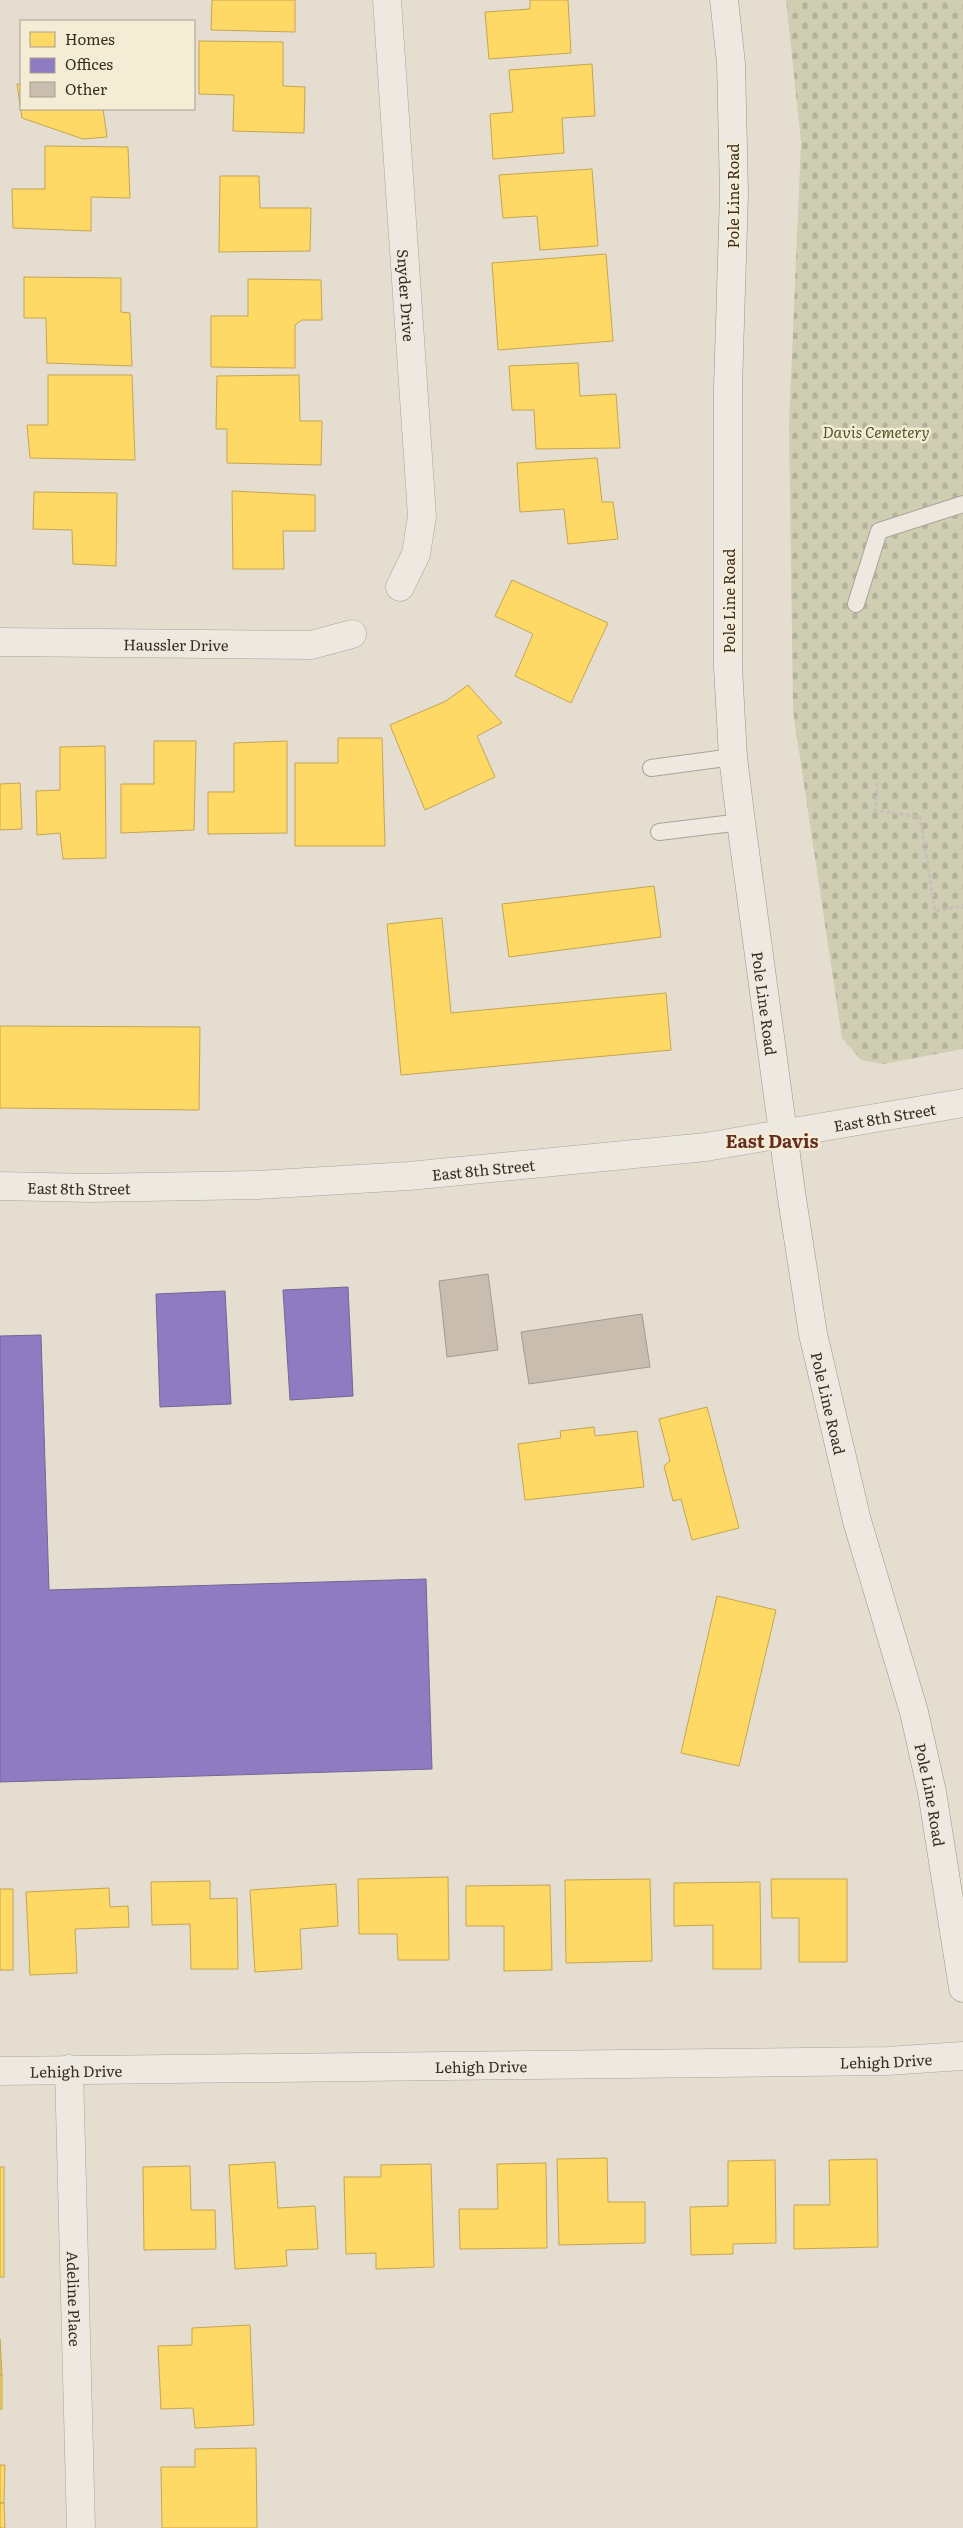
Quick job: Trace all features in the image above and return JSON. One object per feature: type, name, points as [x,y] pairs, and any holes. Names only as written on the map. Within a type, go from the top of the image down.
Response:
[{"type":"street","name":"Snyder Drive","points":[[387,0],[422,516],[416,554],[400,588]]},
{"type":"street","name":"Pole Line Road","points":[[724,0],[731,63],[734,193],[728,387],[728,667],[734,757],[741,822],[783,1136],[813,1334],[857,1520],[914,1712],[932,1792],[963,1988]]},
{"type":"street","name":"Haussler Drive","points":[[0,642],[311,645],[352,634]]},
{"type":"street","name":"East 8th Street","points":[[0,1186],[90,1188],[257,1185],[409,1176],[706,1147],[783,1136],[963,1103]]},
{"type":"street","name":"Lehigh Drive","points":[[0,2071],[887,2061],[963,2056]]},
{"type":"street","name":"Adeline Place","points":[[69,2069],[81,2528]]},
{"type":"lane","points":[[856,604],[879,531],[963,504]]},
{"type":"lane","points":[[651,768],[734,757]]},
{"type":"lane","points":[[659,832],[741,822]]},
{"type":"path","points":[[877,783],[875,810],[920,817],[935,911],[963,906]]},
{"type":"green space","name":"Davis Cemetery","points":[[786,0],[963,0],[963,1049],[883,1064],[861,1060],[842,1038],[793,711],[789,425],[801,142]]},
{"type":"building: Homes","points":[[212,0],[295,0],[295,32],[211,30]]},
{"type":"building: Homes","points":[[530,0],[568,0],[571,53],[489,59],[485,12],[530,9]]},
{"type":"building: Homes","points":[[199,41],[283,42],[283,86],[305,87],[304,133],[233,131],[234,95],[199,94]]},
{"type":"building: Homes","points":[[592,64],[595,116],[562,118],[564,153],[493,159],[490,114],[513,112],[509,70]]},
{"type":"building: Homes","points":[[17,84],[20,84],[20,104]]},
{"type":"building: Homes","points":[[21,110],[103,110],[107,137],[83,139],[22,118]]},
{"type":"building: Homes","points":[[45,146],[128,147],[130,198],[91,197],[91,231],[13,228],[12,189],[45,189]]},
{"type":"building: Homes","points":[[592,169],[598,246],[540,250],[537,216],[503,218],[499,175]]},
{"type":"building: Homes","points":[[220,176],[259,176],[260,208],[311,208],[310,251],[219,252]]},
{"type":"building: Homes","points":[[606,254],[613,341],[498,350],[492,263]]},
{"type":"building: Homes","points":[[24,277],[121,278],[121,312],[130,313],[132,366],[47,363],[46,318],[24,318]]},
{"type":"building: Homes","points":[[248,279],[321,280],[322,320],[302,320],[295,325],[295,368],[211,367],[211,316],[248,316]]},
{"type":"building: Homes","points":[[578,363],[580,396],[616,394],[620,448],[536,449],[534,410],[512,410],[509,366]]},
{"type":"building: Homes","points":[[48,375],[132,375],[135,460],[30,458],[27,425],[48,425]]},
{"type":"building: Homes","points":[[299,375],[300,421],[322,421],[321,465],[227,463],[227,429],[216,429],[217,376]]},
{"type":"building: Homes","points":[[597,458],[602,502],[613,502],[618,539],[568,544],[564,509],[520,512],[517,463]]},
{"type":"building: Homes","points":[[232,491],[315,495],[315,531],[283,531],[284,569],[233,569]]},
{"type":"building: Homes","points":[[34,492],[117,493],[116,566],[73,564],[72,530],[33,529]]},
{"type":"building: Homes","points":[[512,580],[608,623],[571,703],[515,676],[533,634],[495,616]]},
{"type":"building: Homes","points":[[468,685],[502,723],[477,736],[495,777],[425,810],[390,725],[446,701]]},
{"type":"building: Homes","points":[[338,738],[382,738],[385,846],[295,846],[295,763],[338,763]]},
{"type":"building: Homes","points":[[154,741],[196,741],[194,830],[121,833],[121,784],[154,784]]},
{"type":"building: Homes","points":[[287,741],[287,833],[208,834],[208,792],[234,792],[234,743]]},
{"type":"building: Homes","points":[[105,746],[106,858],[63,859],[60,833],[37,835],[36,791],[60,790],[60,747]]},
{"type":"building: Homes","points":[[20,783],[22,829],[0,830],[0,784]]},
{"type":"building: Homes","points":[[654,886],[661,937],[509,957],[502,904]]},
{"type":"building: Homes","points":[[442,918],[451,1013],[666,993],[671,1050],[401,1075],[387,924]]},
{"type":"building: Homes","points":[[0,1026],[200,1027],[199,1110],[0,1108]]},
{"type":"building: Homes","points":[[707,1407],[739,1528],[692,1540],[681,1499],[673,1501],[664,1466],[670,1461],[659,1419]]},
{"type":"building: Homes","points":[[594,1427],[595,1436],[637,1431],[644,1487],[525,1500],[518,1444],[561,1438],[560,1431]]},
{"type":"building: Homes","points":[[717,1596],[776,1610],[739,1766],[681,1753]]},
{"type":"building: Homes","points":[[448,1877],[449,1960],[398,1960],[397,1934],[359,1934],[358,1879]]},
{"type":"building: Homes","points":[[650,1879],[652,1961],[566,1963],[565,1880]]},
{"type":"building: Homes","points":[[771,1879],[847,1879],[847,1962],[799,1962],[799,1918],[772,1918]]},
{"type":"building: Homes","points":[[210,1881],[210,1899],[237,1898],[238,1969],[191,1969],[190,1924],[152,1925],[151,1882]]},
{"type":"building: Homes","points":[[760,1882],[761,1969],[713,1969],[713,1925],[674,1926],[674,1883]]},
{"type":"building: Homes","points":[[336,1884],[338,1926],[300,1929],[302,1969],[255,1972],[250,1890]]},
{"type":"building: Homes","points":[[550,1885],[552,1970],[504,1971],[504,1926],[466,1926],[466,1886]]},
{"type":"building: Homes","points":[[109,1888],[110,1907],[128,1906],[129,1927],[75,1929],[77,1973],[30,1975],[26,1892]]},
{"type":"building: Homes","points":[[0,1889],[13,1889],[13,1970],[0,1970]]},
{"type":"building: Homes","points":[[607,2158],[608,2202],[645,2202],[645,2243],[559,2245],[557,2159]]},
{"type":"building: Homes","points":[[877,2159],[878,2247],[794,2249],[794,2205],[830,2205],[829,2160]]},
{"type":"building: Homes","points":[[775,2160],[776,2243],[733,2244],[733,2254],[691,2255],[690,2207],[728,2206],[728,2161]]},
{"type":"building: Homes","points":[[275,2162],[278,2208],[315,2206],[318,2249],[286,2250],[287,2266],[235,2269],[229,2165]]},
{"type":"building: Homes","points":[[546,2163],[547,2248],[460,2249],[459,2209],[498,2209],[497,2164]]},
{"type":"building: Homes","points":[[431,2164],[434,2267],[376,2269],[376,2253],[346,2254],[344,2177],[381,2177],[381,2165]]},
{"type":"building: Homes","points":[[190,2166],[191,2210],[215,2210],[216,2249],[144,2250],[143,2167]]},
{"type":"building: Homes","points":[[0,2167],[4,2167],[4,2277],[0,2277]]},
{"type":"building: Homes","points":[[250,2325],[254,2425],[195,2428],[193,2408],[161,2409],[158,2346],[192,2345],[192,2328]]},
{"type":"building: Homes","points":[[0,2339],[2,2375],[0,2375]]},
{"type":"building: Homes","points":[[0,2375],[2,2375],[2,2409],[0,2409]]},
{"type":"building: Homes","points":[[256,2448],[257,2528],[162,2528],[161,2467],[195,2467],[195,2449]]},
{"type":"building: Homes","points":[[0,2465],[5,2465],[4,2503],[0,2503]]},
{"type":"building: Homes","points":[[0,2503],[4,2503],[5,2528],[0,2528]]},
{"type":"building: Offices","points":[[348,1287],[353,1396],[290,1400],[283,1290]]},
{"type":"building: Offices","points":[[225,1291],[231,1404],[160,1407],[156,1294]]},
{"type":"building: Offices","points":[[41,1335],[49,1590],[426,1579],[432,1769],[0,1782],[0,1336]]},
{"type":"building: Other","points":[[488,1274],[498,1350],[447,1357],[439,1281]]},
{"type":"building: Other","points":[[642,1314],[650,1367],[529,1384],[521,1332]]},
{"type":"district","name":"East Davis","points":[[772,1140]]}]
